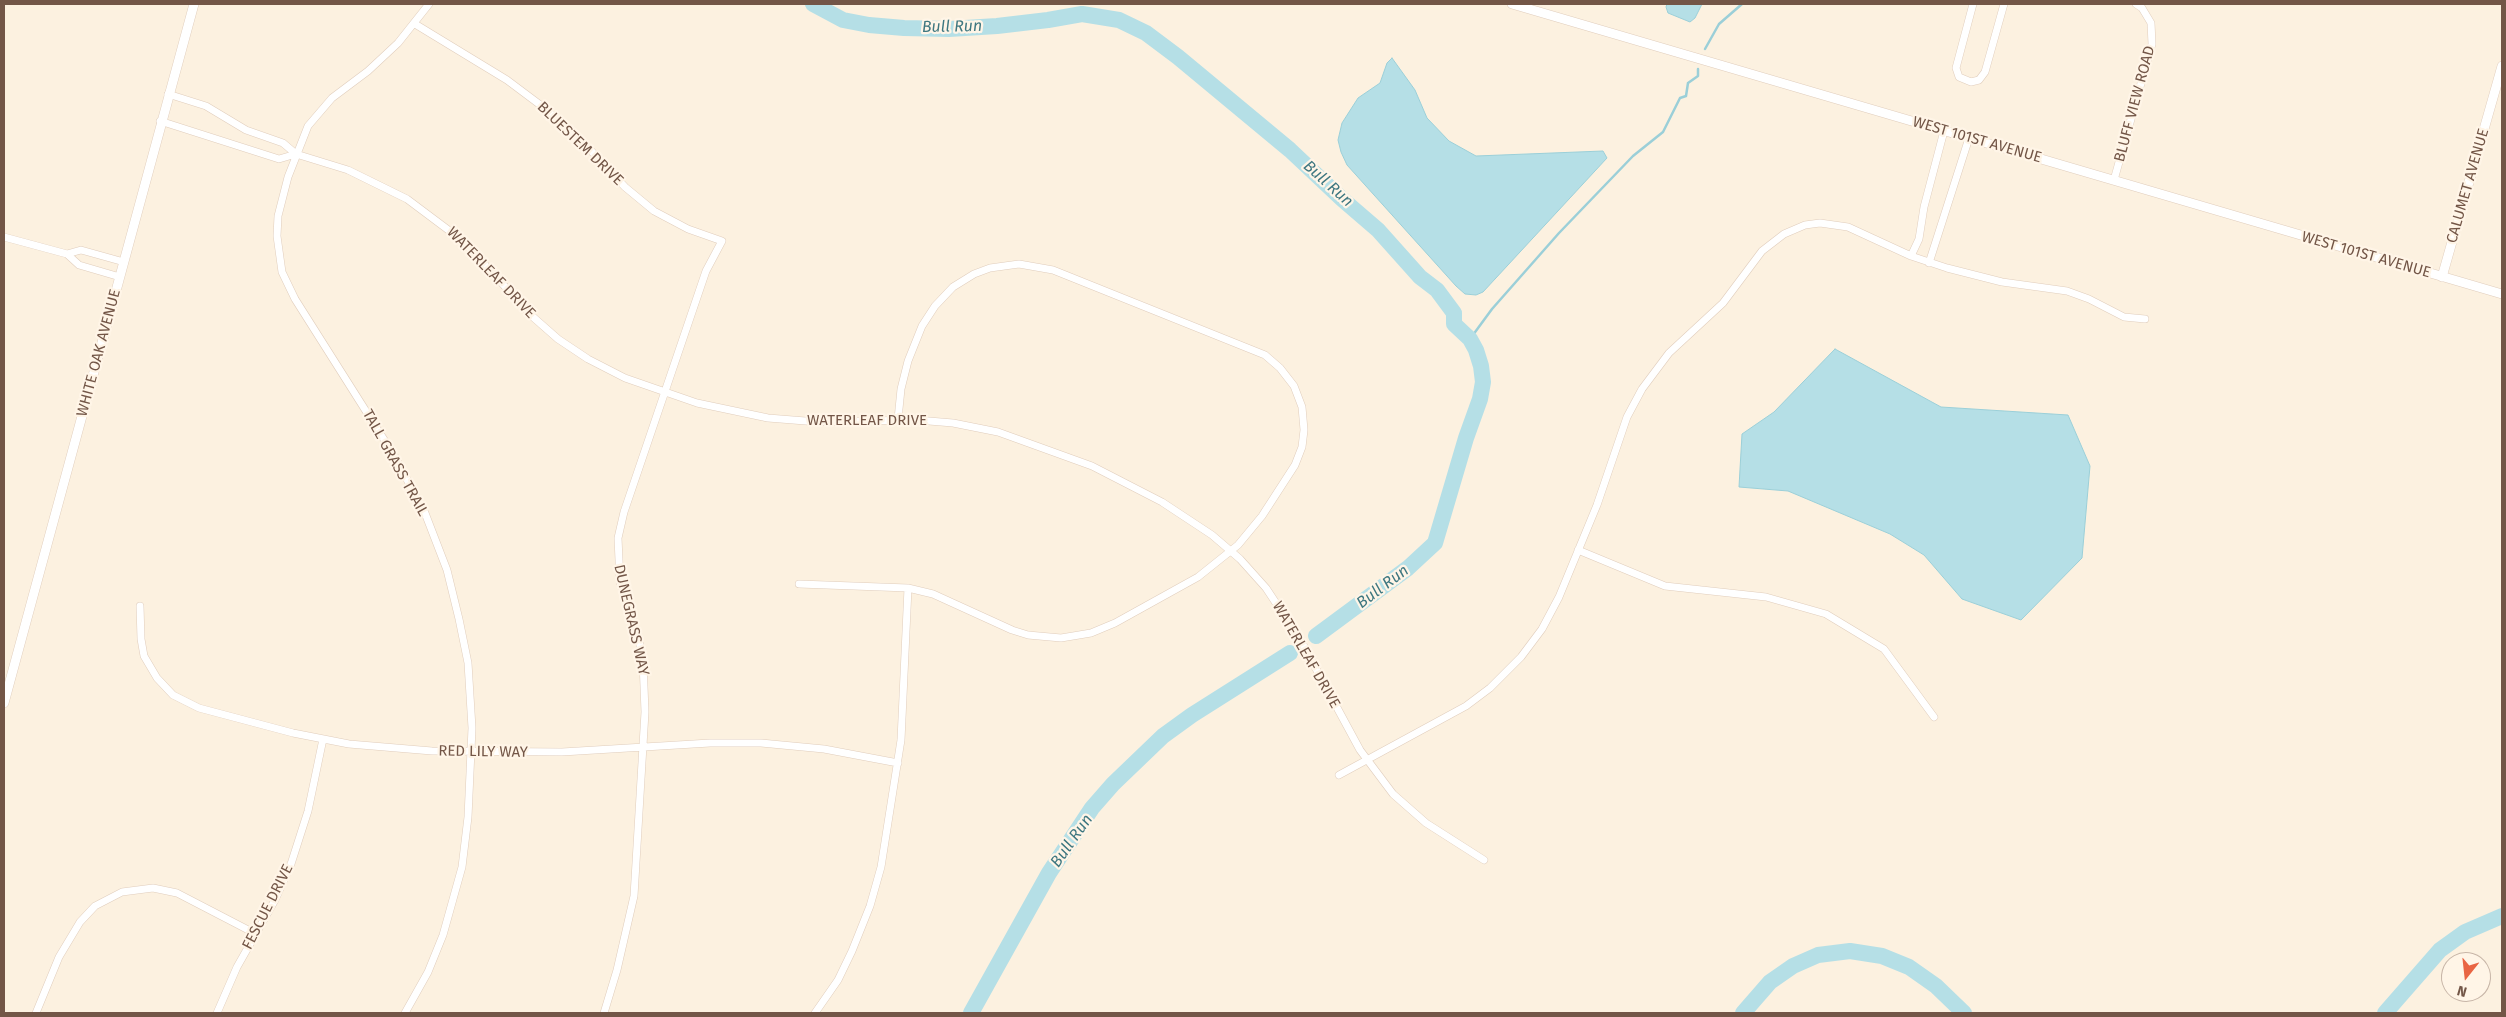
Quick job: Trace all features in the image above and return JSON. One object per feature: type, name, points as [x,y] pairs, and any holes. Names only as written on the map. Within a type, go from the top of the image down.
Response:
[{"type":"street","name":"WHITE OAK AVENUE","points":[[4,702],[120,277],[160,122],[194,4]]},
{"type":"street","name":"TALL GRASS TRAIL","points":[[405,1013],[436,954],[456,893],[466,835],[472,752],[472,706],[464,641],[449,578],[432,529],[399,464],[295,299],[282,272],[277,244],[278,216],[296,154],[308,126],[325,104],[380,62],[415,24],[429,4]]},
{"type":"street","name":"WEST 101ST AVENUE","points":[[1512,4],[2502,294]]},
{"type":"street","points":[[1973,4],[1956,68],[1959,77],[1971,82],[1979,80],[1985,72],[2004,4]]},
{"type":"street","name":"BLUFF VIEW ROAD","points":[[2114,180],[2152,44],[2151,22],[2142,5]]},
{"type":"street","name":"BLUESTEM DRIVE","points":[[415,24],[501,76],[543,107],[580,140],[625,187],[654,211],[688,229],[722,241]]},
{"type":"street","name":"CALUMET AVENUE","points":[[2442,277],[2502,66]]},
{"type":"street","name":"WATERLEAF DRIVE","points":[[168,94],[213,109],[246,130],[283,143],[296,154],[365,178],[413,203],[463,241],[533,317],[558,339],[606,369],[712,407],[768,418],[818,422],[898,419],[936,421],[998,432],[1070,456],[1112,475],[1162,502],[1212,535],[1231,551],[1279,604],[1366,760],[1388,789],[1410,811],[1441,834],[1484,860]]},
{"type":"street","name":"WATERLEAF DRIVE","points":[[160,122],[279,158],[296,154]]},
{"type":"street","points":[[1912,256],[1918,239],[1924,207],[1944,131]]},
{"type":"street","points":[[1929,263],[1969,138]]},
{"type":"street","points":[[1338,775],[1466,706],[1511,669],[1532,643],[1551,613],[1597,505],[1623,428],[1636,399],[1662,361],[1723,303],[1767,245],[1797,228],[1827,223],[1855,229],[1929,263],[1978,277],[2067,292],[2089,299],[2124,317],[2144,319]]},
{"type":"street","points":[[4,237],[67,254],[79,265],[120,277]]},
{"type":"street","name":"DUNEGRASS WAY","points":[[604,1013],[617,970],[634,896],[646,689],[638,635],[620,582],[617,544],[624,512],[706,271],[722,241]]},
{"type":"street","points":[[67,254],[81,250],[124,262]]},
{"type":"street","points":[[799,584],[908,588],[942,598],[1021,633],[1044,637],[1076,636],[1115,623],[1198,577],[1231,551],[1253,528],[1292,471],[1300,453],[1304,430],[1300,400],[1290,380],[1270,359],[1249,347],[1054,270],[1027,264],[1000,266],[982,271],[960,282],[940,300],[928,316],[908,362],[898,419]]},
{"type":"street","points":[[1578,550],[1665,586],[1766,596],[1826,614],[1884,649],[1934,717]]},
{"type":"street","points":[[816,1013],[838,980],[870,906],[885,848],[898,763],[908,588]]},
{"type":"street","name":"RED LILY WAY","points":[[140,606],[140,638],[144,656],[157,678],[173,695],[185,702],[215,713],[323,739],[401,749],[472,752],[553,752],[710,743],[762,743],[815,748],[898,763]]},
{"type":"street","name":"FESCUE DRIVE","points":[[216,1013],[237,967],[281,888],[298,846],[323,739]]},
{"type":"street","points":[[36,1013],[59,957],[80,922],[96,906],[122,892],[153,888],[177,893],[256,934]]},
{"type":"water","points":[[1667,4],[1702,4],[1695,18],[1690,22],[1668,13]]},
{"type":"water","points":[[1392,58],[1415,90],[1427,118],[1449,141],[1476,156],[1603,151],[1607,158],[1483,292],[1476,295],[1465,294],[1456,286],[1347,165],[1341,152],[1338,140],[1342,123],[1358,98],[1380,83],[1387,63]]},
{"type":"water","points":[[1835,349],[1941,407],[2068,415],[2090,466],[2082,558],[2021,620],[1962,599],[1924,555],[1890,534],[1788,491],[1739,487],[1742,434],[1774,412]]},
{"type":"waterway","name":"Bull Run","points":[[813,4],[843,20],[869,25],[904,28],[949,29],[997,26],[1082,14],[1119,20],[1146,33],[1178,57],[1290,150],[1378,230],[1420,277],[1437,290],[1454,313],[1454,324],[1470,339],[1476,350],[1483,382],[1480,399],[1466,438],[1435,543],[1408,568],[1316,636]]},
{"type":"waterway","points":[[1705,49],[1719,24],[1742,4]]},
{"type":"waterway","points":[[1470,339],[1492,309],[1559,233],[1633,156],[1663,132],[1680,98],[1686,96],[1688,83],[1698,76],[1698,69]]},
{"type":"waterway","name":"Bull Run","points":[[971,1013],[1049,873],[1092,808],[1113,784],[1163,736],[1192,715],[1290,653]]},
{"type":"waterway","name":"Bull Run","points":[[2385,1013],[2440,950],[2465,932],[2502,916]]},
{"type":"waterway","name":"Bull Run","points":[[1743,1013],[1770,982],[1793,966],[1818,955],[1850,951],[1882,956],[1909,967],[1936,986],[1964,1013]]}]
